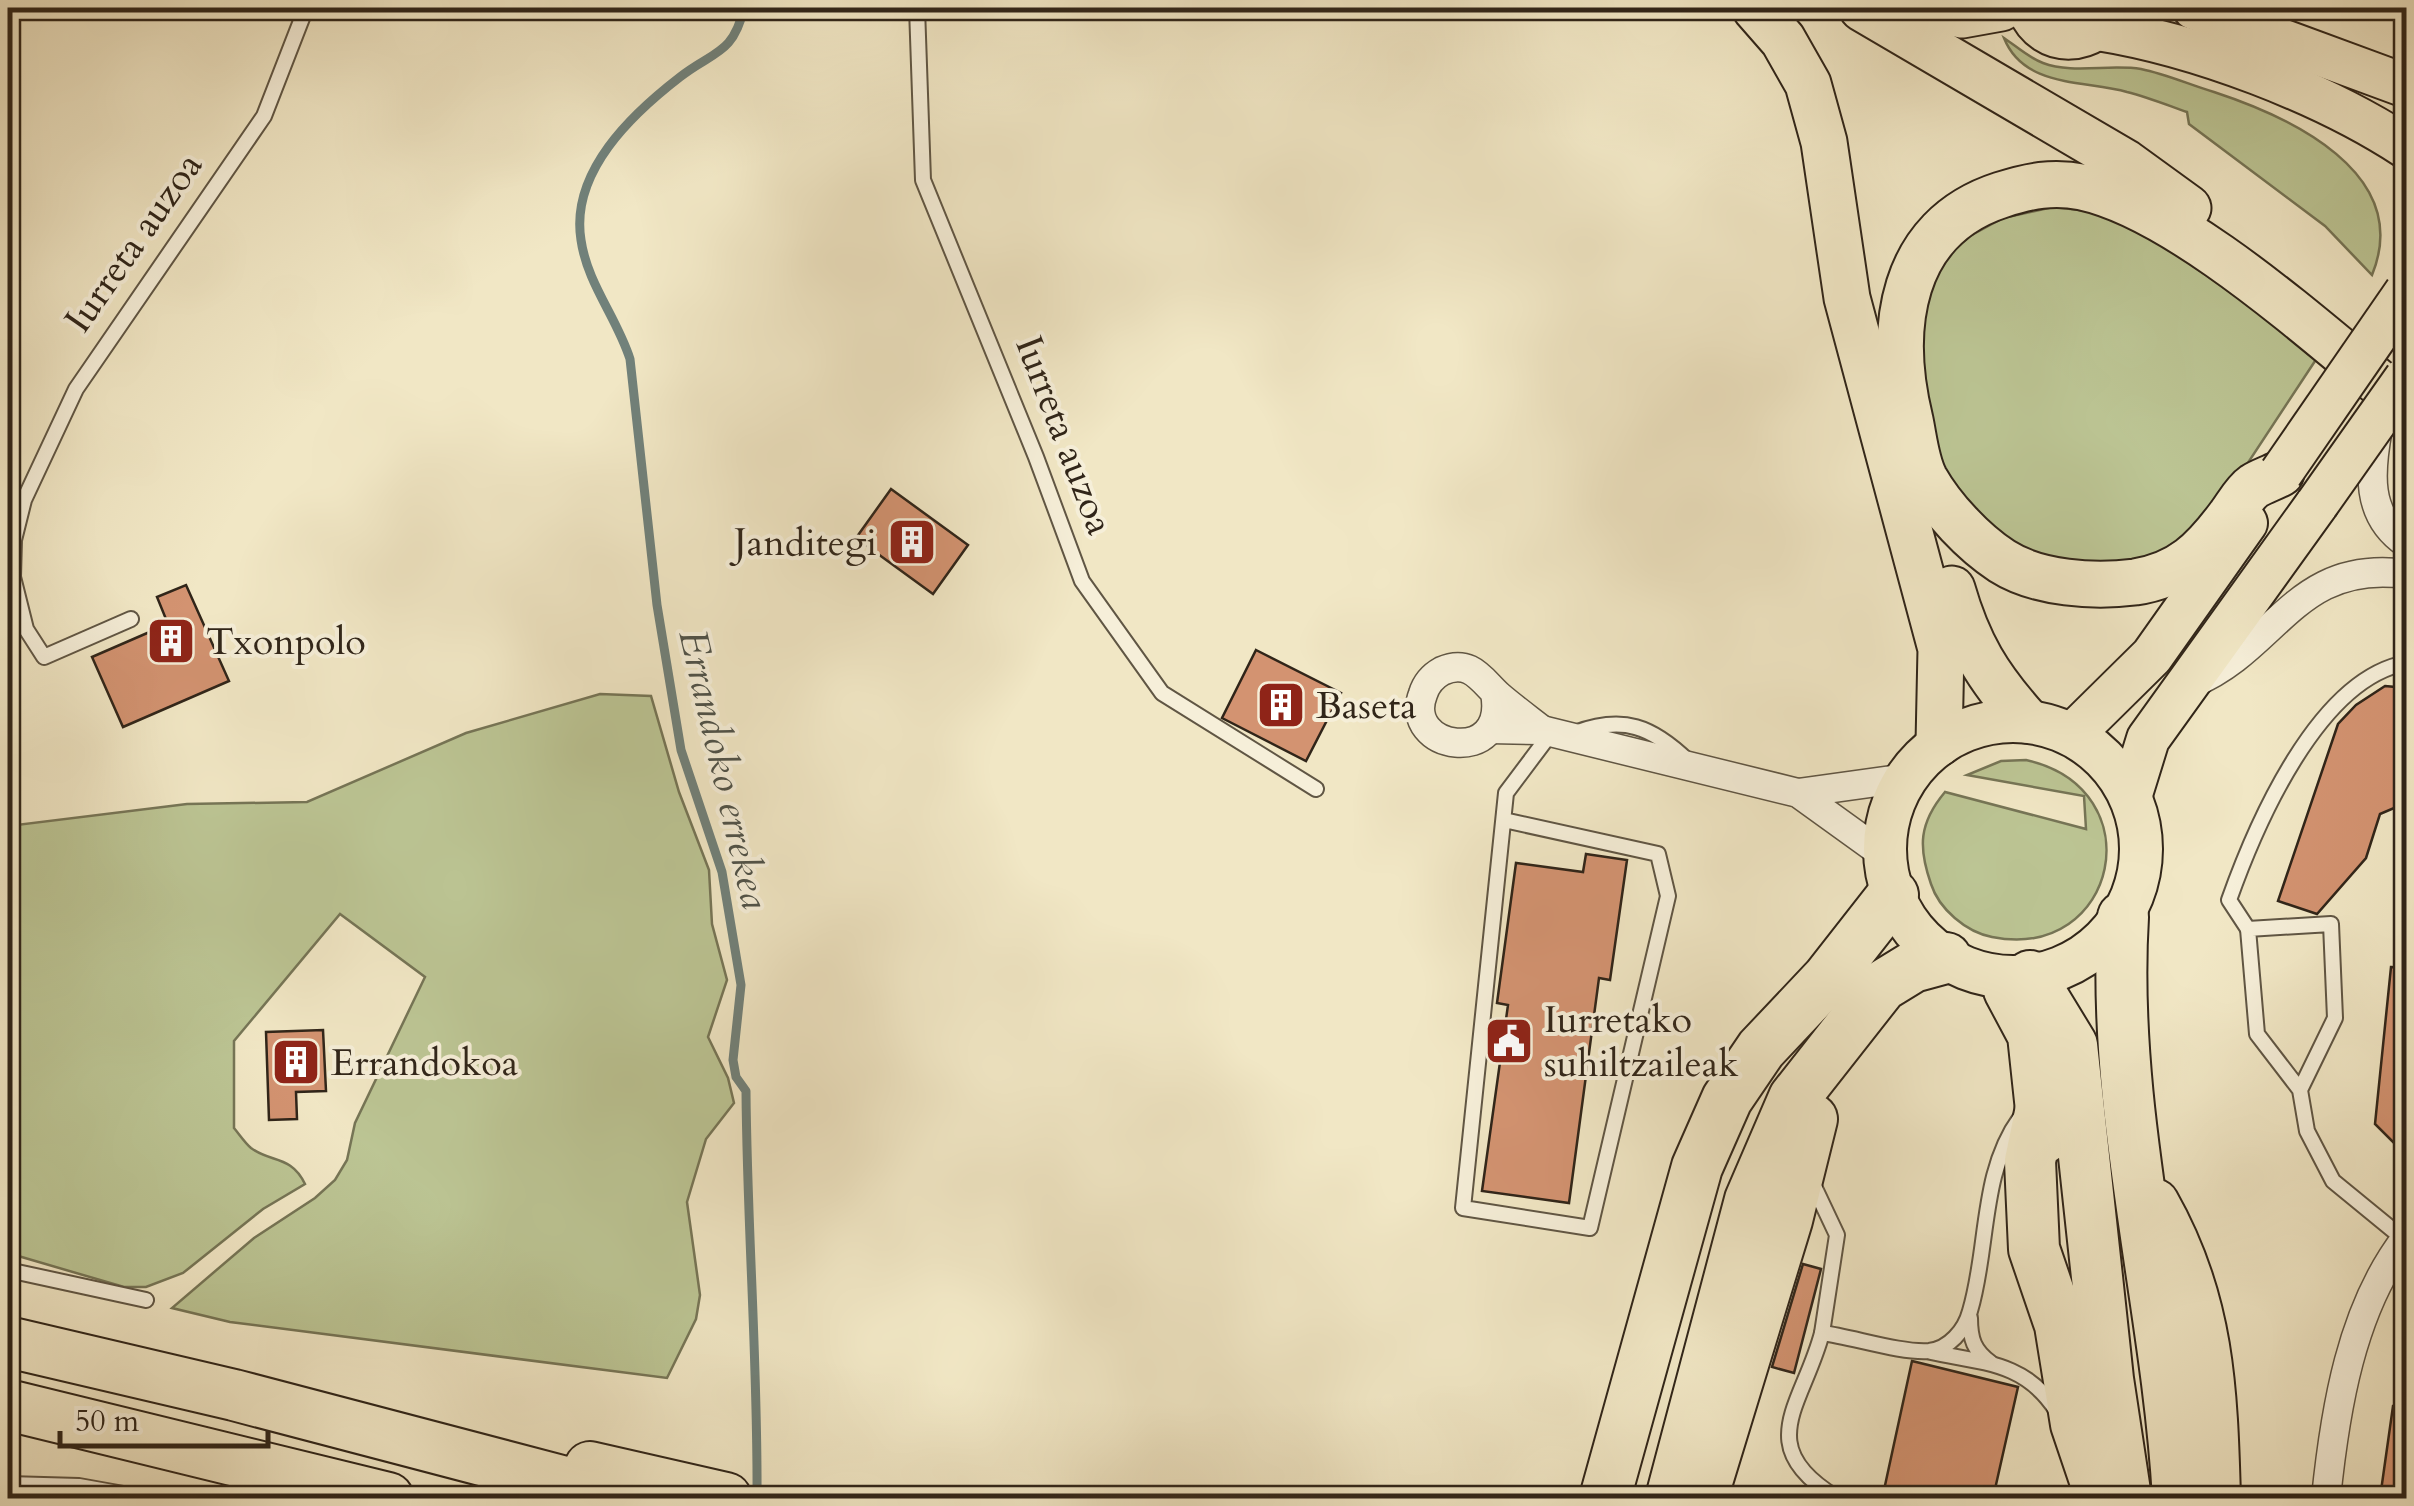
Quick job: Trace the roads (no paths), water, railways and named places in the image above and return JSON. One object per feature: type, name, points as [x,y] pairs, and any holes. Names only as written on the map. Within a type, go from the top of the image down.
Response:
[{"type":"highway","points":[[1755,8],[1783,40],[1808,84],[1824,142],[1847,298],[1941,649],[1940,743]]},
{"type":"highway","points":[[1862,8],[2126,163],[2309,296],[2406,379]]},
{"type":"highway","points":[[1931,8],[1962,15],[2002,8]]},
{"type":"highway","points":[[2026,720],[1987,677],[1962,624],[1904,394],[1898,347],[1902,306],[1922,256],[1951,220],[1986,200],[2037,183],[2081,187],[2130,202],[2194,240],[2393,412]]},
{"type":"highway","points":[[1922,474],[1942,506],[2004,562],[2047,578],[2094,584],[2138,582],[2188,565],[2251,488],[2281,474]]},
{"type":"highway","points":[[1589,1498],[1668,1198],[1707,1102],[1727,1068],[1762,1027],[1841,950],[1881,894]]},
{"type":"highway","points":[[1608,1498],[1697,1167],[1727,1099],[1881,894]]},
{"type":"highway","points":[[2123,917],[2120,1026],[2166,1374],[2178,1498]]},
{"type":"highway","points":[[1671,1498],[1750,1200],[1794,1098],[1882,986],[1913,967],[1946,958]]},
{"type":"highway","points":[[2016,977],[2033,1034],[2063,1218],[2126,1498]]},
{"type":"highway","points":[[2016,977],[2072,1045],[2085,1132],[2048,1282],[2093,1478]]},
{"type":"highway","points":[[1722,1498],[1752,1423],[1850,1026]]},
{"type":"highway","points":[[1654,1498],[1685,1363],[1746,1158],[1763,1127],[1803,1073],[1850,1026]]},
{"type":"highway","points":[[1688,1498],[1799,1112],[1850,1026]]},
{"type":"highway","points":[[1702,1498],[1788,1220],[1804,1139],[1850,1026]]},
{"type":"highway","points":[[2140,1194],[2142,1324],[2154,1448],[2166,1498]]},
{"type":"highway","points":[[2140,1194],[2180,1312],[2193,1439],[2187,1498]]},
{"type":"highway","points":[[2140,1194],[2182,1253],[2200,1310],[2216,1498]]},
{"type":"highway","points":[[8,1342],[371,1430],[626,1498]]},
{"type":"highway","points":[[8,1405],[388,1498]]},
{"type":"highway","points":[[371,1430],[419,1426],[726,1498]]},
{"type":"main road","points":[[2028,8],[2037,24],[2060,38],[2086,36],[2106,18],[2131,34],[2246,72],[2343,111],[2406,147]]},
{"type":"main road","points":[[2194,8],[2406,86]]},
{"type":"main road","points":[[2073,734],[2152,656],[2406,292]]},
{"type":"main road","points":[[2131,794],[2148,738],[2192,683],[2317,504],[2393,412],[2406,379]]},
{"type":"main road","points":[[2026,720],[2073,734],[2106,759],[2131,794],[2142,850],[2140,878],[2123,917],[2099,946],[2067,966],[2016,977],[1946,958],[1881,894],[1889,814],[1906,778],[1940,743],[1966,729],[2026,720]]},
{"type":"street","points":[[2393,412],[2369,473],[2372,494],[2394,534],[2406,543]]},
{"type":"street","points":[[2192,683],[2223,670],[2298,598],[2336,580],[2384,571],[2406,574]]},
{"type":"street","points":[[1495,693],[1496,718],[1490,729],[1469,743],[1444,742],[1426,726],[1420,702],[1432,679],[1454,668],[1479,674],[1495,693],[1554,732]]},
{"type":"street","points":[[1490,729],[1554,732],[1798,793],[1906,778]]},
{"type":"street","points":[[1798,793],[1881,894]]},
{"type":"street","points":[[2326,1498],[2349,1363],[2375,1283],[2406,1239]]},
{"type":"lane","name":"Iurreta auzoa","points":[[131,620],[44,657],[26,628],[13,577],[14,540],[24,500],[76,389],[264,116],[306,8]]},
{"type":"lane","name":"Iurreta auzoa","points":[[917,8],[923,180],[1082,581],[1162,693],[1316,789]]},
{"type":"lane","points":[[2406,662],[2388,666],[2338,698],[2256,823],[2229,900],[2248,929],[2257,1034],[2300,1090],[2307,1131],[2334,1181],[2406,1239]]},
{"type":"lane","points":[[1504,820],[1658,854],[1668,896],[1590,1228],[1463,1208],[1506,793],[1554,732]]},
{"type":"lane","points":[[2248,929],[2331,924],[2335,1018],[2300,1090]]},
{"type":"lane","points":[[1994,1366],[1978,1354],[1970,1334],[1970,1312],[1989,1198],[2006,1141],[2042,1099]]},
{"type":"lane","points":[[1812,1182],[1837,1235],[1822,1333],[1786,1425],[1788,1448],[1796,1466],[1836,1498]]},
{"type":"lane","points":[[8,1270],[146,1300]]},
{"type":"lane","points":[[1926,1351],[1945,1347],[1970,1312]]},
{"type":"lane","points":[[1822,1333],[1994,1366],[2038,1384],[2093,1478]]},
{"type":"lane","points":[[8,1484],[79,1486],[146,1498]]},
{"type":"waterway","name":"Errandoko errekea","points":[[744,8],[728,44],[662,92],[608,147],[585,191],[580,215],[589,271],[630,359],[657,605],[681,750],[722,872],[741,985],[733,1060],[736,1077],[746,1091],[757,1498]]},
{"type":"place","name":"Janditegi","points":[[912,542]]},
{"type":"place","name":"Txonpolo","points":[[171,641]]},
{"type":"place","name":"Baseta","points":[[1281,705]]},
{"type":"place","name":"Iurretako suhiltzaileak","points":[[1509,1041]]},
{"type":"place","name":"Errandokoa","points":[[296,1062]]}]
